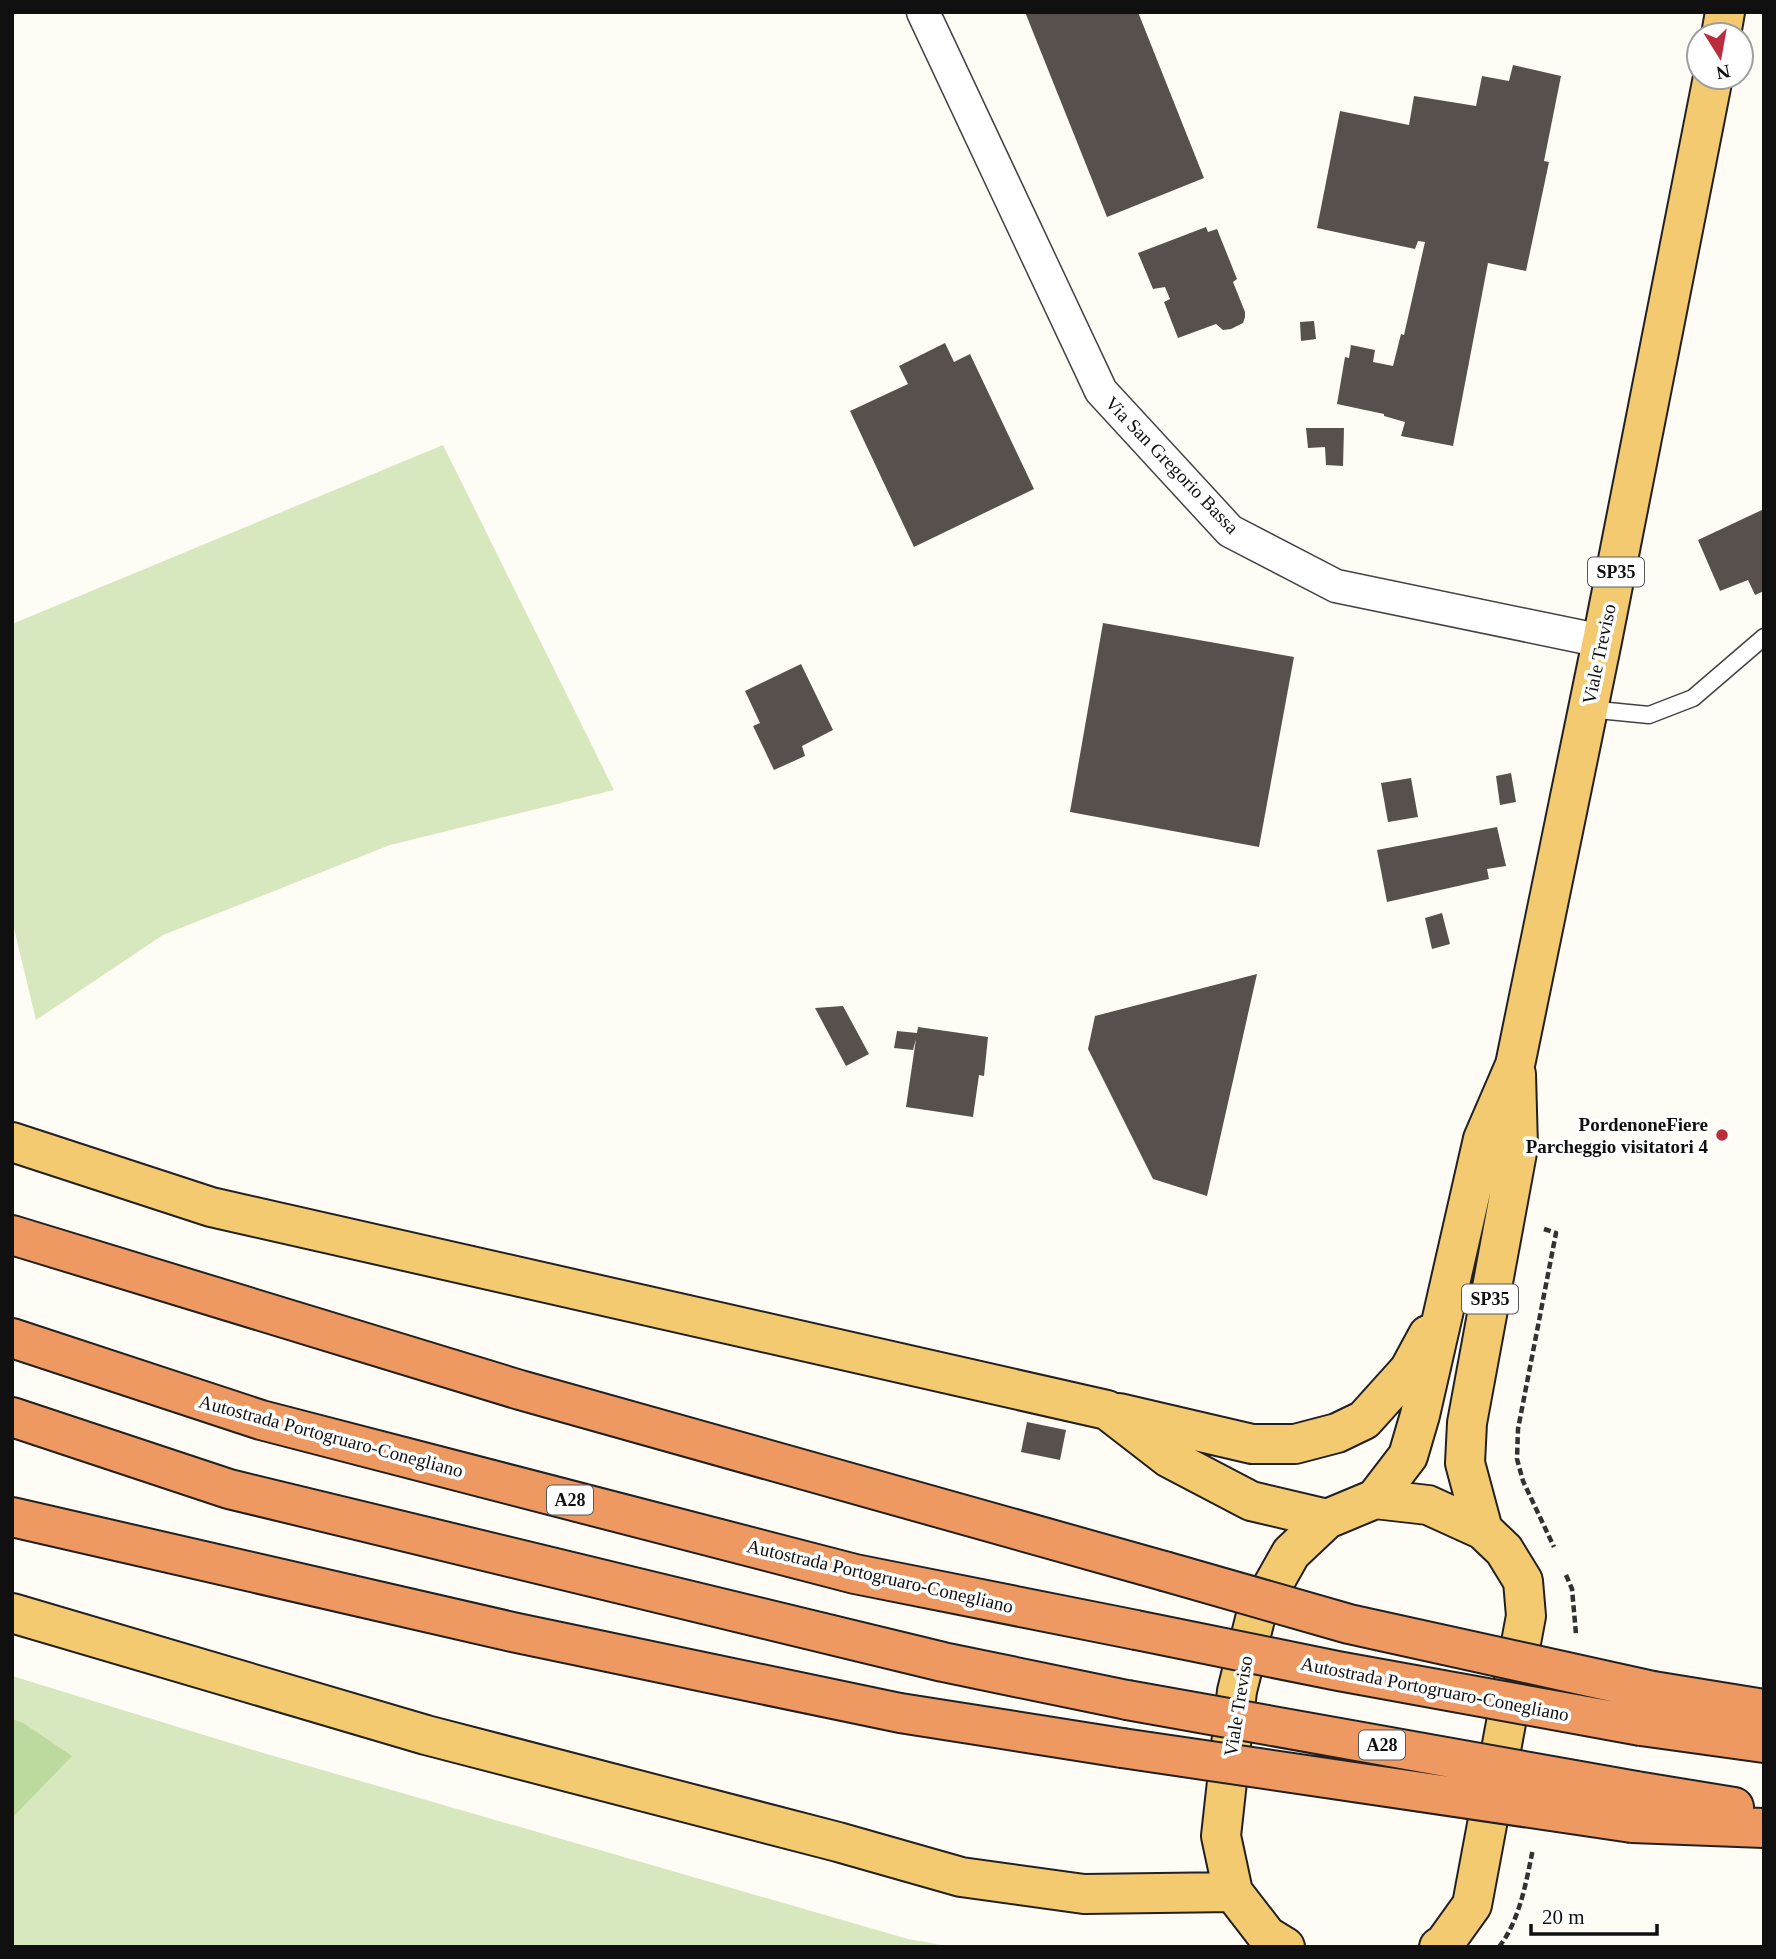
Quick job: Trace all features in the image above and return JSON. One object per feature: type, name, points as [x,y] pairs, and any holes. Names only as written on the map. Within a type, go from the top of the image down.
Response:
[{"type":"highway","points":[[12,1234],[520,1390],[1647,1709],[1764,1709]]},
{"type":"highway","name":"Autostrada Portogruaro-Conegliano","points":[[12,1338],[261,1420],[855,1574],[1338,1671],[1647,1709],[1764,1743]]},
{"type":"highway","name":"A28","points":[[12,1417],[229,1489],[943,1662],[1634,1807],[1764,1812]]},
{"type":"highway","name":"A28","points":[[12,1517],[571,1644],[900,1713],[1122,1748],[1634,1807],[1764,1828]]},
{"type":"main road","name":"Viale Treviso","points":[[1375,1499],[1408,1456],[1420,1415],[1483,1139],[1515,1066],[1710,91]]},
{"type":"main road","name":"Viale Treviso","points":[[1483,1530],[1465,1463],[1466,1423],[1518,1147],[1515,1066]]},
{"type":"main road","points":[[12,1143],[211,1207],[1252,1444],[1295,1444],[1337,1433],[1364,1420],[1409,1370],[1445,1306]]},
{"type":"main road","points":[[1107,1410],[1169,1458],[1251,1502],[1327,1519]]},
{"type":"main road","name":"Viale Treviso","points":[[1285,1947],[1267,1936],[1233,1892],[1221,1836],[1237,1691],[1255,1615],[1291,1553],[1327,1519],[1375,1499],[1428,1505],[1483,1530],[1504,1550],[1523,1581],[1526,1616],[1472,1905],[1439,1947]]},
{"type":"main road","points":[[12,1614],[426,1735],[838,1842],[961,1877],[1084,1894],[1233,1892]]},
{"type":"street","name":"Via San Gregorio Bassa","points":[[923,12],[1101,391],[1230,531],[1336,586],[1602,641]]},
{"type":"lane","points":[[1588,709],[1648,715],[1693,698],[1764,636]]},
{"type":"path","points":[[1505,1218],[1556,1233],[1518,1429],[1517,1459],[1523,1481],[1559,1558]]},
{"type":"path","points":[[1563,1569],[1572,1589],[1577,1632],[1575,1640]]},
{"type":"path","points":[[1499,1947],[1506,1937],[1523,1894],[1534,1844]]},
{"type":"green space","points":[[443,445],[614,790],[390,845],[163,935],[36,1020],[12,920],[12,624]]},
{"type":"green space","points":[[12,1676],[253,1750],[908,1939],[953,1947],[12,1947]]},
{"type":"green space","points":[[12,1719],[23,1723],[72,1756],[12,1818]]},
{"type":"building","points":[[1025,12],[1138,12],[1204,178],[1107,217]]},
{"type":"building","points":[[1513,65],[1561,76],[1544,161],[1549,162],[1526,271],[1488,263],[1453,446],[1401,436],[1405,422],[1384,414],[1337,404],[1345,357],[1349,358],[1351,345],[1375,350],[1373,362],[1393,366],[1401,334],[1404,335],[1425,242],[1418,241],[1415,249],[1317,228],[1340,111],[1409,125],[1414,96],[1476,106],[1482,76],[1509,81]]},
{"type":"building","points":[[1206,227],[1208,232],[1217,229],[1237,279],[1233,282],[1245,317],[1243,323],[1231,329],[1223,330],[1216,324],[1178,338],[1164,302],[1170,299],[1165,287],[1153,289],[1138,253]]},
{"type":"building","points":[[1314,321],[1316,339],[1301,341],[1300,322]]},
{"type":"building","points":[[945,343],[954,362],[970,354],[1034,489],[914,547],[850,411],[908,384],[899,366]]},
{"type":"building","points":[[1306,428],[1344,428],[1343,466],[1326,465],[1325,447],[1308,448]]},
{"type":"building","points":[[1764,509],[1764,591],[1755,595],[1748,580],[1720,591],[1698,540]]},
{"type":"building","points":[[1103,623],[1294,657],[1259,847],[1070,812]]},
{"type":"building","points":[[801,664],[833,730],[802,746],[805,756],[774,770],[753,726],[760,723],[745,691]]},
{"type":"building","points":[[1511,773],[1516,802],[1500,805],[1496,776]]},
{"type":"building","points":[[1411,778],[1418,817],[1388,822],[1381,783]]},
{"type":"building","points":[[1497,827],[1506,866],[1487,869],[1489,879],[1387,902],[1377,850]]},
{"type":"building","points":[[1442,913],[1450,944],[1432,949],[1425,918]]},
{"type":"building","points":[[1257,974],[1207,1196],[1153,1179],[1088,1049],[1095,1016]]},
{"type":"building","points":[[843,1006],[869,1054],[846,1066],[815,1008]]},
{"type":"building","points":[[918,1027],[988,1037],[984,1076],[979,1075],[973,1117],[906,1107],[916,1039],[913,1050],[894,1048],[897,1031],[917,1033]]},
{"type":"building","points":[[1027,1422],[1066,1430],[1060,1460],[1021,1452]]},
{"type":"place","name":"PordenoneFiere Parcheggio visitatori 4","points":[[1722,1135]]}]
